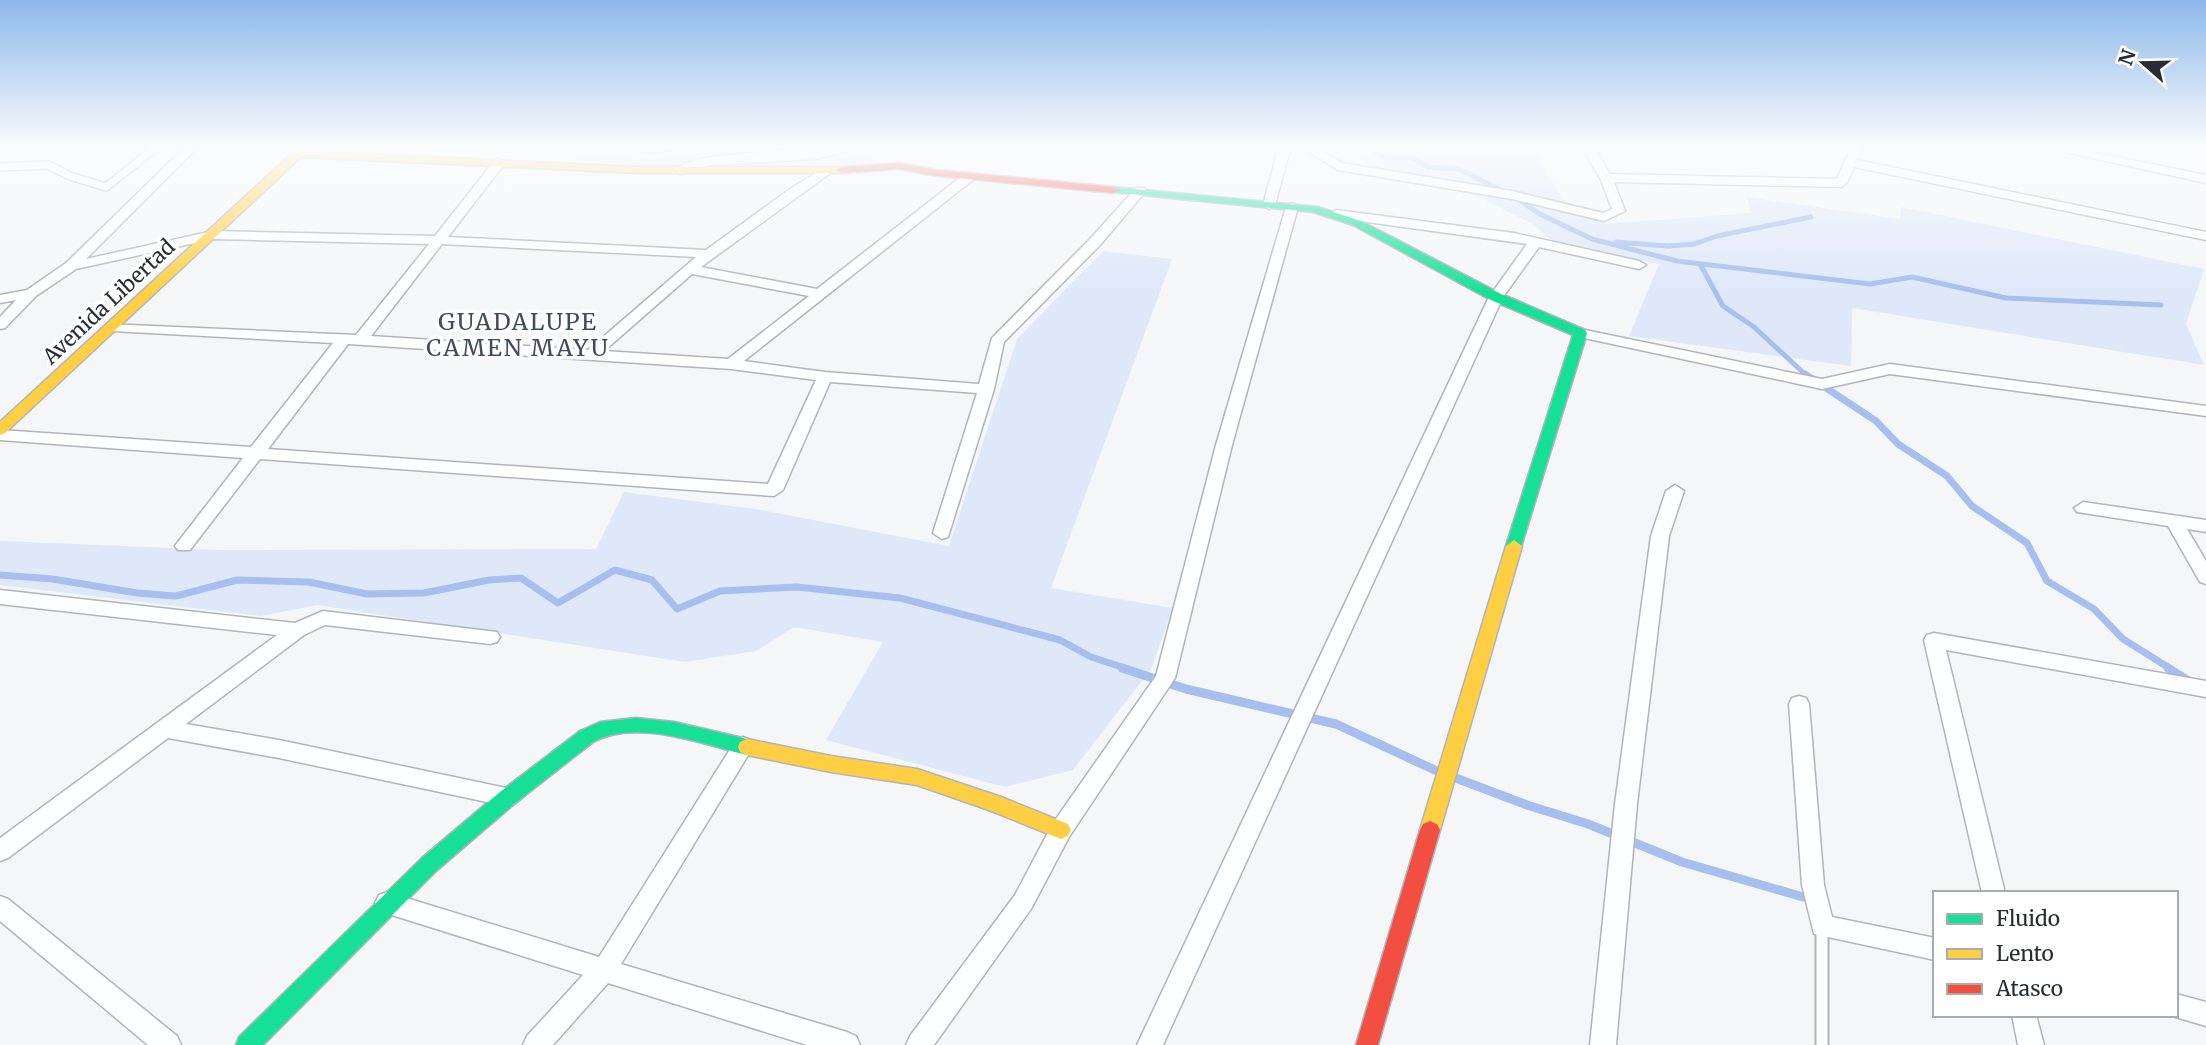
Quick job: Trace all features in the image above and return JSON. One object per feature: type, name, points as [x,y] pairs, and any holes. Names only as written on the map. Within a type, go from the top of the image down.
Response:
[{"type":"street","points":[[0,325],[31,293],[71,266],[143,195]]},
{"type":"street","name":"Avenida Libertad","points":[[0,433],[256,195]]},
{"type":"street","points":[[360,340],[473,195]]},
{"type":"street","points":[[590,356],[624,323],[790,195]]},
{"type":"street","points":[[731,365],[947,195]]},
{"type":"street","points":[[942,533],[986,389],[997,341],[1095,242],[1137,195]]},
{"type":"street","points":[[1175,195],[1292,207],[1514,237],[1604,260],[1639,265]]},
{"type":"street","points":[[1269,205],[1272,195]]},
{"type":"street","points":[[1511,195],[1604,216],[1619,211],[1613,195]]},
{"type":"street","points":[[2006,195],[2206,236]]},
{"type":"street","points":[[919,1045],[1023,902],[1062,830],[1165,678],[1224,445],[1292,207]]},
{"type":"street","points":[[1336,214],[1496,297],[1580,333],[1822,384],[1890,369],[2206,411]]},
{"type":"street","points":[[71,266],[213,235],[437,240],[711,254]]},
{"type":"street","points":[[1150,1045],[1496,297],[1535,243]]},
{"type":"street","points":[[690,270],[821,294]]},
{"type":"street","points":[[0,299],[31,293]]},
{"type":"street","points":[[112,327],[360,340],[731,365],[825,377],[986,389]]},
{"type":"street","points":[[1367,1045],[1492,619],[1580,333]]},
{"type":"street","points":[[184,546],[343,340]]},
{"type":"street","points":[[0,433],[255,454],[774,490],[825,377]]},
{"type":"street","points":[[1603,1045],[1626,804],[1660,536],[1675,491]]},
{"type":"street","points":[[2083,508],[2206,526]]},
{"type":"street","points":[[2174,522],[2206,577]]},
{"type":"street","points":[[0,597],[297,630]]},
{"type":"street","points":[[0,851],[297,630],[323,618],[490,637]]},
{"type":"street","points":[[1994,891],[1934,640],[2206,689]]},
{"type":"street","points":[[1799,704],[1813,885],[1822,926],[1933,948]]},
{"type":"street","points":[[247,1045],[387,903],[506,797],[597,731],[624,725],[647,726],[831,764],[917,777],[1062,830]]},
{"type":"street","points":[[166,729],[279,749],[506,797]]},
{"type":"street","points":[[536,1045],[604,970],[743,746]]},
{"type":"street","points":[[387,903],[847,1045]]},
{"type":"street","points":[[0,907],[168,1045]]},
{"type":"street","points":[[2178,1007],[2206,1014]]},
{"type":"street","points":[[2024,1017],[2031,1045]]},
{"type":"lane","points":[[1822,926],[1822,1045]]},
{"type":"shaded area","points":[[1474,195],[1560,195],[1604,224],[1751,213],[1747,197],[1900,219],[1901,207],[2204,269],[2186,324],[2204,365],[1852,308],[1851,366],[1629,336],[1659,264],[1553,242],[1531,223]]},
{"type":"shaded area","points":[[1103,251],[1172,259],[1051,588],[1173,608],[1151,669],[1073,770],[1005,787],[826,740],[883,642],[794,627],[756,651],[685,662],[317,605],[261,616],[0,585],[0,541],[221,550],[596,549],[624,492],[755,509],[949,546],[1017,339]]},
{"type":"waterway","points":[[1515,197],[1538,213],[1592,239],[1677,261],[1870,284],[1912,277],[2006,298],[2161,305]]},
{"type":"waterway","points":[[1616,242],[1668,246],[1694,244],[1717,236],[1811,217]]},
{"type":"waterway","points":[[1700,264],[1723,306],[1754,327],[1807,376]]},
{"type":"waterway","points":[[1805,374],[1876,421],[1898,444],[1947,476],[1972,506],[2027,543],[2047,581],[2094,609],[2123,639],[2171,669]]},
{"type":"waterway","points":[[0,575],[53,579],[137,593],[176,596],[237,580],[309,582],[367,594],[424,593],[489,580],[521,578],[558,603],[615,570],[652,580],[677,609],[720,591],[797,587],[900,598],[1060,640],[1091,657],[1128,669]]},
{"type":"waterway","points":[[1122,668],[1186,689],[1336,724],[1439,772]]},
{"type":"waterway","points":[[2168,668],[2206,692]]},
{"type":"waterway","points":[[1453,777],[1527,805],[1588,824],[1682,862],[1803,897]]},
{"type":"traffic: fast","points":[[1164,195],[1314,209],[1357,223],[1496,297],[1580,333],[1514,546]]},
{"type":"traffic: fast","points":[[247,1045],[429,865],[507,798],[586,737],[600,730],[636,725],[674,730],[747,747]]},
{"type":"traffic: slow","points":[[0,430],[254,195]]},
{"type":"traffic: slow","points":[[1430,830],[1514,546]]},
{"type":"traffic: slow","points":[[747,747],[831,764],[917,777],[994,803],[1061,830]]},
{"type":"traffic: jam","points":[[1367,1045],[1430,830]]},
{"type":"district","name":"GUADALUPE CAMEN MAYU","points":[[518,335]]}]
